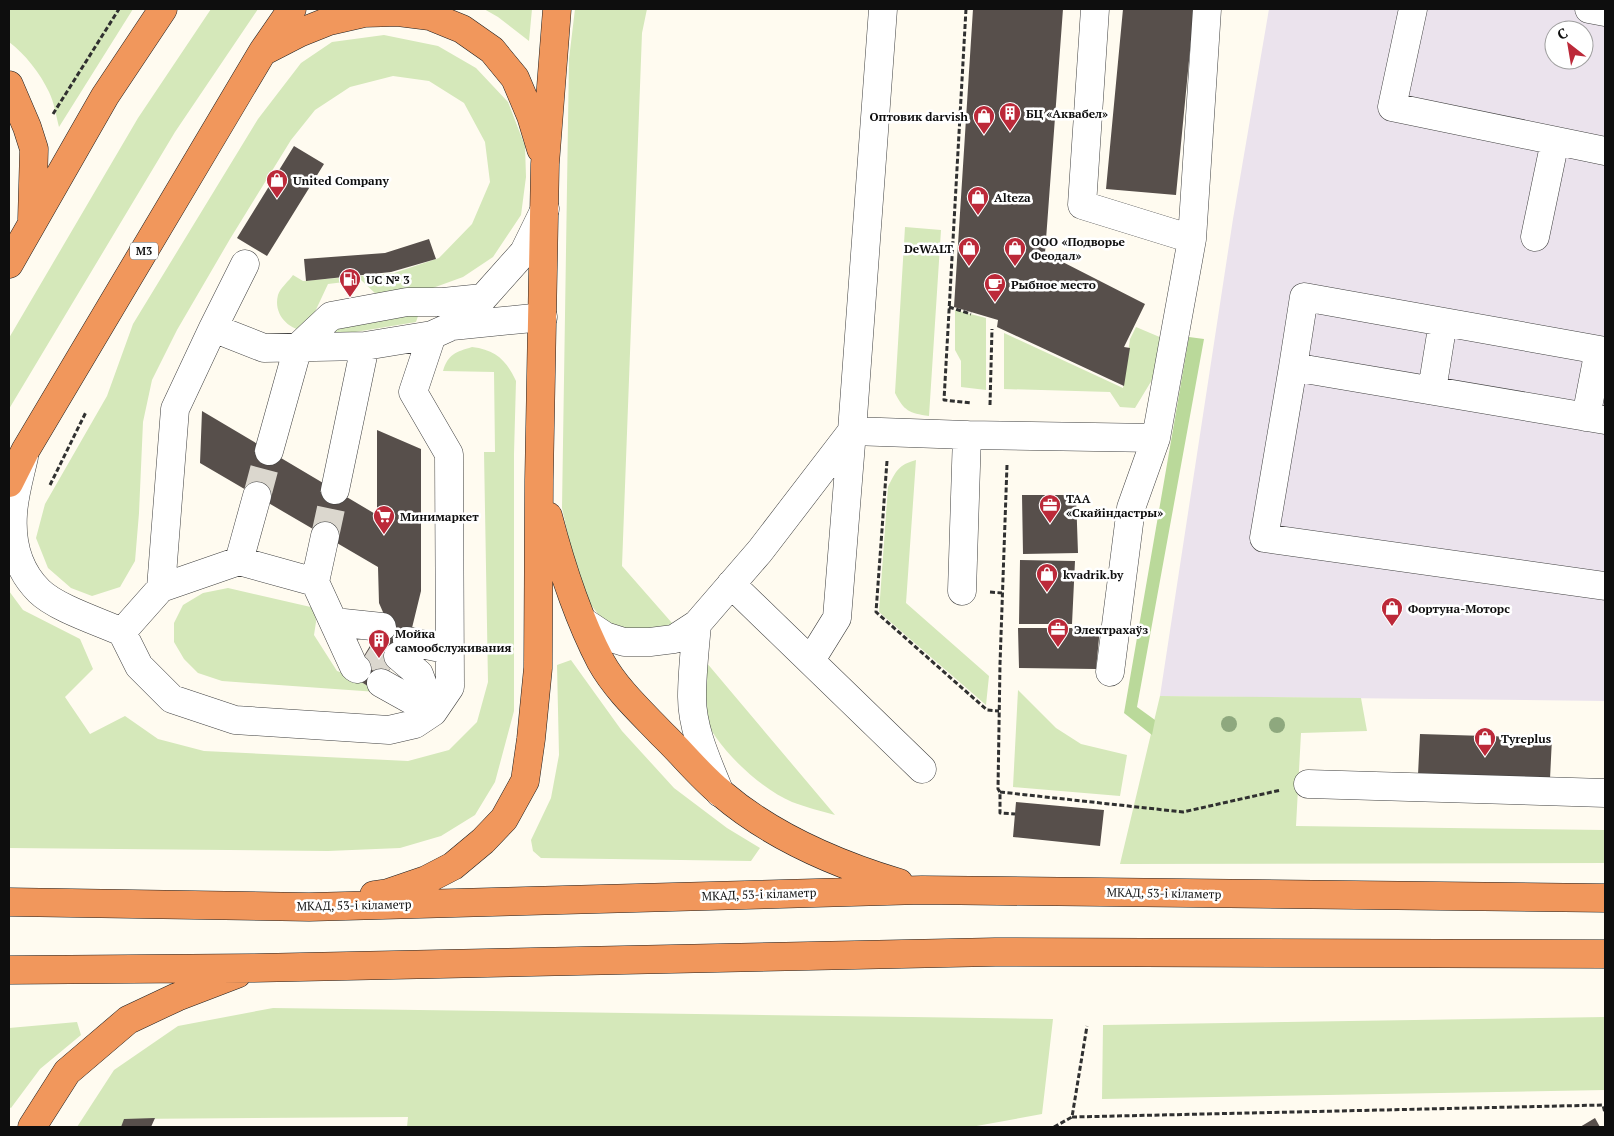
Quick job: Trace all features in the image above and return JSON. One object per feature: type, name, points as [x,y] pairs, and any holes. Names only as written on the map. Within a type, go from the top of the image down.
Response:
[{"type":"highway","points":[[9,264],[104,96],[163,9]]},
{"type":"highway","name":"М3","points":[[9,483],[25,451],[263,51],[292,9]]},
{"type":"highway","points":[[309,907],[388,893],[426,880],[453,866],[483,841],[504,819],[525,780],[538,668],[544,209],[558,9]]},
{"type":"highway","points":[[263,51],[329,21],[355,15],[398,12],[430,16],[462,29],[492,50],[515,78],[531,116],[546,164]]},
{"type":"highway","points":[[9,85],[34,149],[32,223]]},
{"type":"highway","points":[[539,480],[561,566],[602,663],[628,699],[720,793],[762,824],[817,852],[861,871],[922,890]]},
{"type":"highway","name":"МКАД, 53-і кіламетр","points":[[9,902],[309,907],[922,890],[1605,898]]},
{"type":"highway","points":[[9,970],[252,968],[996,952],[1605,954]]},
{"type":"highway","points":[[32,1127],[67,1072],[128,1020],[177,997],[252,968]]},
{"type":"lane","points":[[811,660],[837,618],[883,9]]},
{"type":"lane","points":[[1095,9],[1082,205],[1192,239]]},
{"type":"lane","points":[[1110,672],[1131,508],[1156,438],[1192,239],[1207,9]]},
{"type":"lane","points":[[1413,9],[1392,107],[1605,151]]},
{"type":"lane","points":[[1589,9],[1605,12]]},
{"type":"lane","points":[[1535,237],[1555,141]]},
{"type":"lane","points":[[25,451],[13,512],[13,543],[24,571],[40,592],[62,606],[122,632],[139,666],[172,699],[236,720],[389,730],[415,724],[433,712],[450,687],[449,454],[413,392],[442,330],[483,298],[524,252],[544,209]]},
{"type":"lane","points":[[161,588],[175,409],[245,264]]},
{"type":"lane","points":[[1293,366],[1596,418],[1602,350],[1304,297],[1264,538],[1605,586]]},
{"type":"lane","points":[[269,451],[298,347],[331,316],[407,302],[443,302],[483,298]]},
{"type":"lane","points":[[213,328],[264,348],[365,346],[442,330],[542,317]]},
{"type":"lane","points":[[1432,390],[1443,322]]},
{"type":"lane","points":[[335,490],[365,346]]},
{"type":"lane","points":[[852,431],[1156,438]]},
{"type":"lane","points":[[584,622],[605,636],[624,642],[650,642],[674,639],[697,624],[760,551],[852,431]]},
{"type":"lane","points":[[962,591],[967,435]]},
{"type":"lane","points":[[239,561],[257,496]]},
{"type":"lane","points":[[325,536],[315,582],[354,668],[370,647],[334,622]]},
{"type":"lane","points":[[122,632],[161,588],[239,561],[315,582]]},
{"type":"lane","points":[[731,584],[922,769]]},
{"type":"lane","points":[[697,624],[692,698],[695,724],[720,793]]},
{"type":"lane","points":[[433,712],[395,661],[450,650]]},
{"type":"lane","points":[[1308,784],[1605,793]]},
{"type":"path","points":[[54,114],[119,9]]},
{"type":"path","points":[[966,9],[944,400],[971,403]]},
{"type":"path","points":[[949,307],[971,314]]},
{"type":"path","points":[[990,405],[992,329]]},
{"type":"path","points":[[981,404],[1008,407],[998,789],[1000,792],[1000,813],[1015,814]]},
{"type":"path","points":[[46,493],[88,407]]},
{"type":"path","points":[[887,460],[876,612],[987,710],[999,711]]},
{"type":"path","points":[[1000,792],[1183,812],[1308,784]]},
{"type":"path","points":[[1072,1118],[1087,1026]]},
{"type":"path","points":[[1054,1127],[1072,1118],[1604,1105],[1605,1113]]},
{"type":"shaded area","points":[[1269,9],[1605,9],[1605,701],[1160,696],[1233,219]]},
{"type":"green space","points":[[9,9],[133,9],[59,127],[52,100],[37,71],[9,42]]},
{"type":"green space","points":[[211,9],[258,9],[175,132],[9,409],[9,338],[138,118]]},
{"type":"green space","points":[[484,9],[532,9],[529,41],[498,17]]},
{"type":"green space","points":[[575,9],[647,9],[642,33],[622,566],[672,623],[652,635],[627,634],[601,618],[588,601],[573,558],[562,508],[569,59]]},
{"type":"green space","points":[[384,35],[438,46],[476,68],[508,102],[525,146],[526,177],[521,215],[493,257],[463,277],[430,289],[376,294],[361,280],[328,284],[306,331],[293,328],[283,320],[277,302],[279,292],[293,275],[303,281],[394,273],[439,258],[472,224],[490,182],[485,142],[464,103],[429,81],[393,76],[350,87],[315,110],[291,140],[230,239],[177,330],[152,380],[143,422],[135,561],[120,587],[92,596],[71,588],[48,568],[36,538],[45,504],[107,396],[133,324],[258,119],[301,63],[332,42]]},
{"type":"green space","points":[[905,227],[941,230],[929,416],[908,410],[901,404],[895,393]]},
{"type":"green space","points":[[955,310],[986,318],[986,390],[961,387],[961,361],[955,350]]},
{"type":"green space","points":[[417,311],[416,322],[337,335],[331,332],[335,324]]},
{"type":"green space","points":[[1136,327],[1162,338],[1158,370],[1135,408],[1120,407],[1110,392],[1004,389],[1004,333],[1123,388],[1130,339]]},
{"type":"green space","points":[[1189,337],[1204,339],[1137,707],[1155,720],[1152,735],[1124,713]]},
{"type":"green space","points":[[472,347],[480,348],[499,357],[508,367],[516,381],[514,454],[514,711],[495,782],[475,815],[441,836],[400,848],[328,851],[9,848],[9,591],[23,610],[80,639],[93,669],[65,697],[90,734],[125,716],[158,739],[204,751],[408,761],[449,750],[477,722],[488,682],[484,452],[495,452],[494,372],[443,371],[447,361],[453,354]]},
{"type":"green space","points":[[916,460],[906,603],[989,676],[986,705],[879,612],[888,487],[898,469]]},
{"type":"green space","points":[[228,588],[315,608],[316,622],[314,635],[337,671],[352,676],[377,692],[222,681],[198,673],[184,659],[174,642],[174,623],[183,605],[203,593]]},
{"type":"green space","points":[[571,660],[622,731],[674,788],[727,828],[760,848],[751,861],[541,858],[533,851],[531,840],[551,798],[559,755],[557,665]]},
{"type":"green space","points":[[706,662],[835,815],[792,802],[766,787],[739,764],[716,738],[702,711]]},
{"type":"green space","points":[[1018,690],[1056,728],[1081,744],[1127,755],[1120,796],[1013,787]]},
{"type":"green space","points":[[1160,696],[1361,698],[1367,731],[1301,733],[1296,826],[1605,830],[1605,863],[1120,864]]},
{"type":"green space","points":[[273,1008],[1053,1019],[1042,1114],[971,1127],[407,1127],[408,1117],[125,1119],[121,1127],[77,1127],[114,1070],[178,1026]]},
{"type":"green space","points":[[1605,1017],[1605,1090],[1102,1099],[1103,1025]]},
{"type":"green space","points":[[77,1022],[81,1035],[40,1069],[11,1108],[9,1107],[9,1028]]},
{"type":"building","name":"БЦ «Аквабел»","points":[[973,9],[1063,9],[1045,253],[1145,304],[1124,347],[1130,348],[1124,386],[997,327],[998,320],[954,307]]},
{"type":"building","points":[[1123,9],[1194,9],[1176,195],[1106,189]]},
{"type":"building","points":[[294,146],[324,164],[267,256],[237,238]]},
{"type":"building","points":[[429,239],[436,259],[391,272],[306,281],[304,259],[385,253]]},
{"type":"building","points":[[202,411],[377,515],[377,430],[421,449],[421,591],[411,632],[377,692],[352,676],[386,619],[379,603],[378,567],[200,463]]},
{"type":"building","name":"ТАА «Скайіндастры»","points":[[1022,495],[1076,495],[1078,553],[1023,554]]},
{"type":"building","name":"kvadrik.by","points":[[1020,560],[1075,561],[1072,624],[1019,624]]},
{"type":"building","name":"Электрахаўз","points":[[1018,628],[1100,628],[1096,669],[1019,668]]},
{"type":"building","name":"Tyreplus","points":[[1420,734],[1552,738],[1550,779],[1418,775]]},
{"type":"building","points":[[1016,802],[1104,810],[1100,846],[1013,837]]},
{"type":"building","points":[[155,1118],[151,1127],[121,1127],[124,1119]]},
{"type":"building","points":[[1595,1118],[1600,1127],[1580,1127]]},
{"type":"tunnel","points":[[257,496],[269,451]]},
{"type":"tunnel","points":[[325,536],[335,490]]},
{"type":"tunnel","points":[[368,651],[392,666]]},
{"type":"place","name":"БЦ «Аквабел»","points":[[1010,132]]},
{"type":"place","name":"Оптовик darvish","points":[[984,135]]},
{"type":"place","name":"United Company","points":[[277,199]]},
{"type":"place","name":"Alteza","points":[[978,216]]},
{"type":"place","name":"DeWALT","points":[[969,267]]},
{"type":"place","name":"ООО «Подворье Феодал»","points":[[1015,267]]},
{"type":"place","name":"UC № 3","points":[[350,298]]},
{"type":"place","name":"Рыбное место","points":[[995,303]]},
{"type":"place","name":"ТАА «Скайіндастры»","points":[[1050,524]]},
{"type":"place","name":"Минимаркет","points":[[384,535]]},
{"type":"place","name":"kvadrik.by","points":[[1047,593]]},
{"type":"place","name":"Фортуна-Моторс","points":[[1392,627]]},
{"type":"place","name":"Электрахаўз","points":[[1058,648]]},
{"type":"place","name":"Мойка самообслуживания","points":[[379,659]]},
{"type":"place","name":"Tyreplus","points":[[1485,757]]}]
